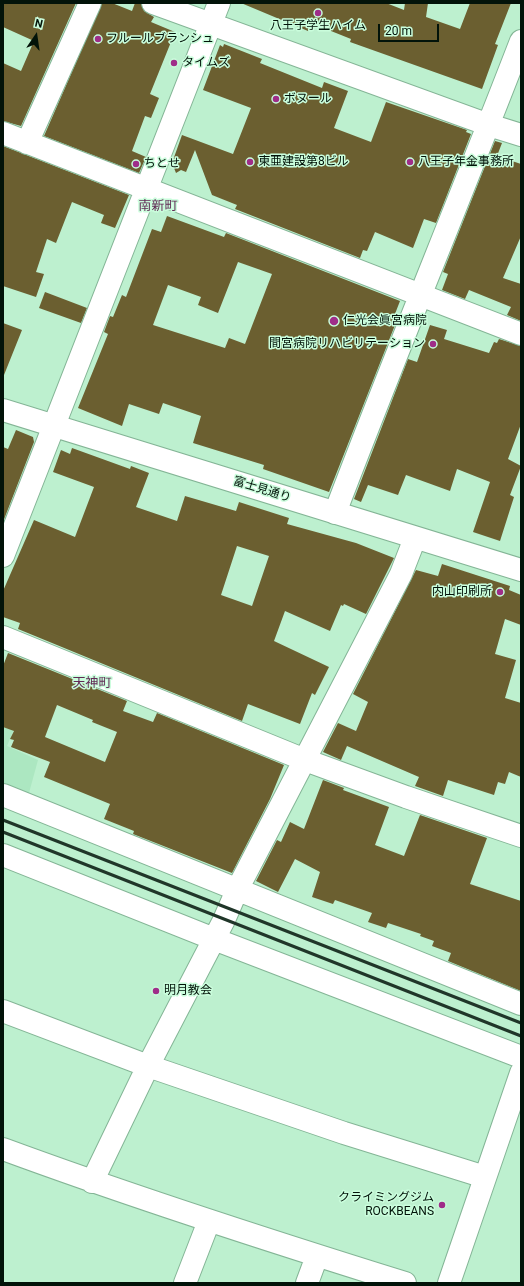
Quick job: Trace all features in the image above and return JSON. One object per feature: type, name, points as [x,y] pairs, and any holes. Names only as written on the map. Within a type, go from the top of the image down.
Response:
[{"type":"street","points":[[27,142],[90,3]]},
{"type":"street","points":[[154,3],[210,25],[489,125],[521,135]]},
{"type":"street","points":[[3,556],[219,3]]},
{"type":"street","points":[[335,513],[419,296],[489,125],[521,41]]},
{"type":"street","points":[[3,132],[419,296],[521,334]]},
{"type":"street","name":"富士見通り","points":[[3,410],[521,570]]},
{"type":"street","points":[[92,1182],[148,1066],[224,920],[237,890],[401,574],[415,538]]},
{"type":"street","points":[[3,637],[305,760],[406,798],[521,836]]},
{"type":"street","points":[[3,795],[521,1004]]},
{"type":"street","points":[[3,855],[214,939],[521,1057]]},
{"type":"street","points":[[3,1011],[148,1066],[344,1133],[485,1177]]},
{"type":"street","points":[[449,1283],[521,1073]]},
{"type":"street","points":[[3,1149],[92,1182],[317,1256],[405,1283]]},
{"type":"street","points":[[185,1283],[209,1221]]},
{"type":"street","points":[[307,1283],[317,1256]]},
{"type":"shaded area","points":[[3,685],[28,695],[7,746],[38,760],[26,804],[3,795]]},
{"type":"building","points":[[3,3],[76,3],[21,126],[3,121],[3,63],[21,71],[34,41],[3,27]]},
{"type":"building","points":[[102,3],[112,3],[132,11],[135,3],[141,3],[144,11],[154,17],[151,22],[175,32],[150,94],[159,98],[151,118],[145,116],[132,151],[146,157],[139,173],[44,136]]},
{"type":"building","points":[[241,3],[386,3],[404,10],[405,3],[428,3],[426,17],[460,29],[470,3],[511,3],[495,44],[498,45],[482,89],[350,42],[351,39],[311,23],[308,31]]},
{"type":"building","points":[[224,44],[262,59],[260,63],[322,88],[324,82],[348,91],[334,128],[371,142],[386,102],[467,130],[466,132],[471,134],[436,223],[424,219],[413,248],[375,232],[367,251],[363,250],[360,258],[235,209],[237,205],[212,195],[195,150],[186,172],[181,170],[176,173],[172,163],[182,135],[233,154],[251,108],[203,90],[220,45],[223,47]]},
{"type":"building","points":[[495,141],[502,143],[497,156],[521,164],[521,236],[503,278],[521,284],[521,321],[507,315],[511,307],[469,290],[465,299],[442,290],[448,274],[443,272]]},
{"type":"building","points":[[3,146],[129,195],[115,228],[101,223],[104,215],[72,202],[56,243],[47,239],[36,272],[44,274],[36,297],[3,286]]},
{"type":"building","points":[[167,216],[224,237],[226,233],[400,301],[393,319],[397,320],[329,492],[263,469],[264,465],[193,443],[201,416],[163,403],[159,414],[129,404],[122,426],[78,408],[108,334],[104,332],[110,316],[113,317],[122,295],[126,297],[152,229],[161,232]],"holes":[[[238,262],[272,274],[245,344],[229,338],[225,348],[153,325],[168,285],[201,297],[198,305],[218,313]]]},
{"type":"building","points":[[45,292],[87,308],[81,323],[39,308]]},
{"type":"building","points":[[3,323],[22,330],[4,375],[3,375]]},
{"type":"building","points":[[430,325],[447,330],[444,339],[489,353],[494,342],[497,343],[499,339],[521,346],[521,424],[508,459],[521,466],[510,495],[514,497],[500,541],[473,532],[490,482],[457,469],[450,491],[406,475],[398,495],[368,485],[361,502],[354,499],[408,359],[417,362]]},
{"type":"building","points":[[16,430],[33,437],[34,442],[3,522],[3,447],[8,449]]},
{"type":"building","points":[[72,448],[130,469],[131,466],[149,473],[136,507],[177,521],[185,496],[236,511],[239,502],[289,518],[287,524],[356,543],[394,558],[366,614],[344,604],[343,606],[341,605],[330,631],[285,611],[274,641],[329,667],[315,695],[312,693],[300,724],[248,704],[242,721],[18,629],[20,623],[3,617],[3,591],[34,520],[75,537],[94,487],[53,472],[61,450],[70,454]],"holes":[[[237,546],[269,556],[252,606],[221,595]]]},
{"type":"building","points":[[442,564],[510,586],[509,590],[521,595],[521,625],[505,619],[495,654],[516,660],[505,698],[521,703],[521,777],[509,772],[505,784],[498,782],[494,795],[448,780],[443,796],[415,786],[419,777],[347,746],[341,760],[323,752],[338,723],[356,731],[368,702],[353,694],[416,570],[438,576]]},
{"type":"building","points":[[8,653],[127,701],[123,711],[153,722],[157,713],[284,765],[270,799],[232,873],[133,834],[134,831],[104,819],[110,804],[44,777],[50,762],[11,747],[14,740],[10,739],[14,731],[3,727],[3,666]],"holes":[[[57,705],[93,720],[92,722],[117,732],[105,762],[45,737]]]},
{"type":"building","points":[[323,780],[344,788],[343,790],[389,807],[375,845],[404,856],[420,815],[487,838],[470,884],[521,901],[521,991],[448,961],[451,953],[432,946],[434,941],[420,936],[421,934],[388,923],[386,928],[368,922],[372,913],[335,900],[333,904],[312,897],[320,872],[295,859],[278,892],[256,881],[277,840],[281,842],[290,822],[304,829]]},
{"type":"railway","points":[[3,820],[521,1023]]},
{"type":"railway","points":[[3,832],[521,1036]]},
{"type":"place","name":"八王子学生ハイム","points":[[318,13]]},
{"type":"place","name":"フルールブランシュ","points":[[98,39]]},
{"type":"place","name":"タイムズ","points":[[174,63]]},
{"type":"place","name":"ボヌール","points":[[276,99]]},
{"type":"place","name":"東亜建設第8ビル","points":[[250,162]]},
{"type":"place","name":"八王子年金事務所","points":[[410,162]]},
{"type":"place","name":"ちとせ","points":[[136,164]]},
{"type":"place","name":"仁光会眞宮病院","points":[[334,321]]},
{"type":"place","name":"間宮病院リハビリテーション","points":[[433,344]]},
{"type":"place","name":"内山印刷所","points":[[500,592]]},
{"type":"place","name":"明月教会","points":[[156,991]]},
{"type":"place","name":"クライミングジム ROCKBEANS","points":[[442,1205]]},
{"type":"district","name":"南新町","points":[[158,207]]},
{"type":"district","name":"天神町","points":[[92,684]]}]
